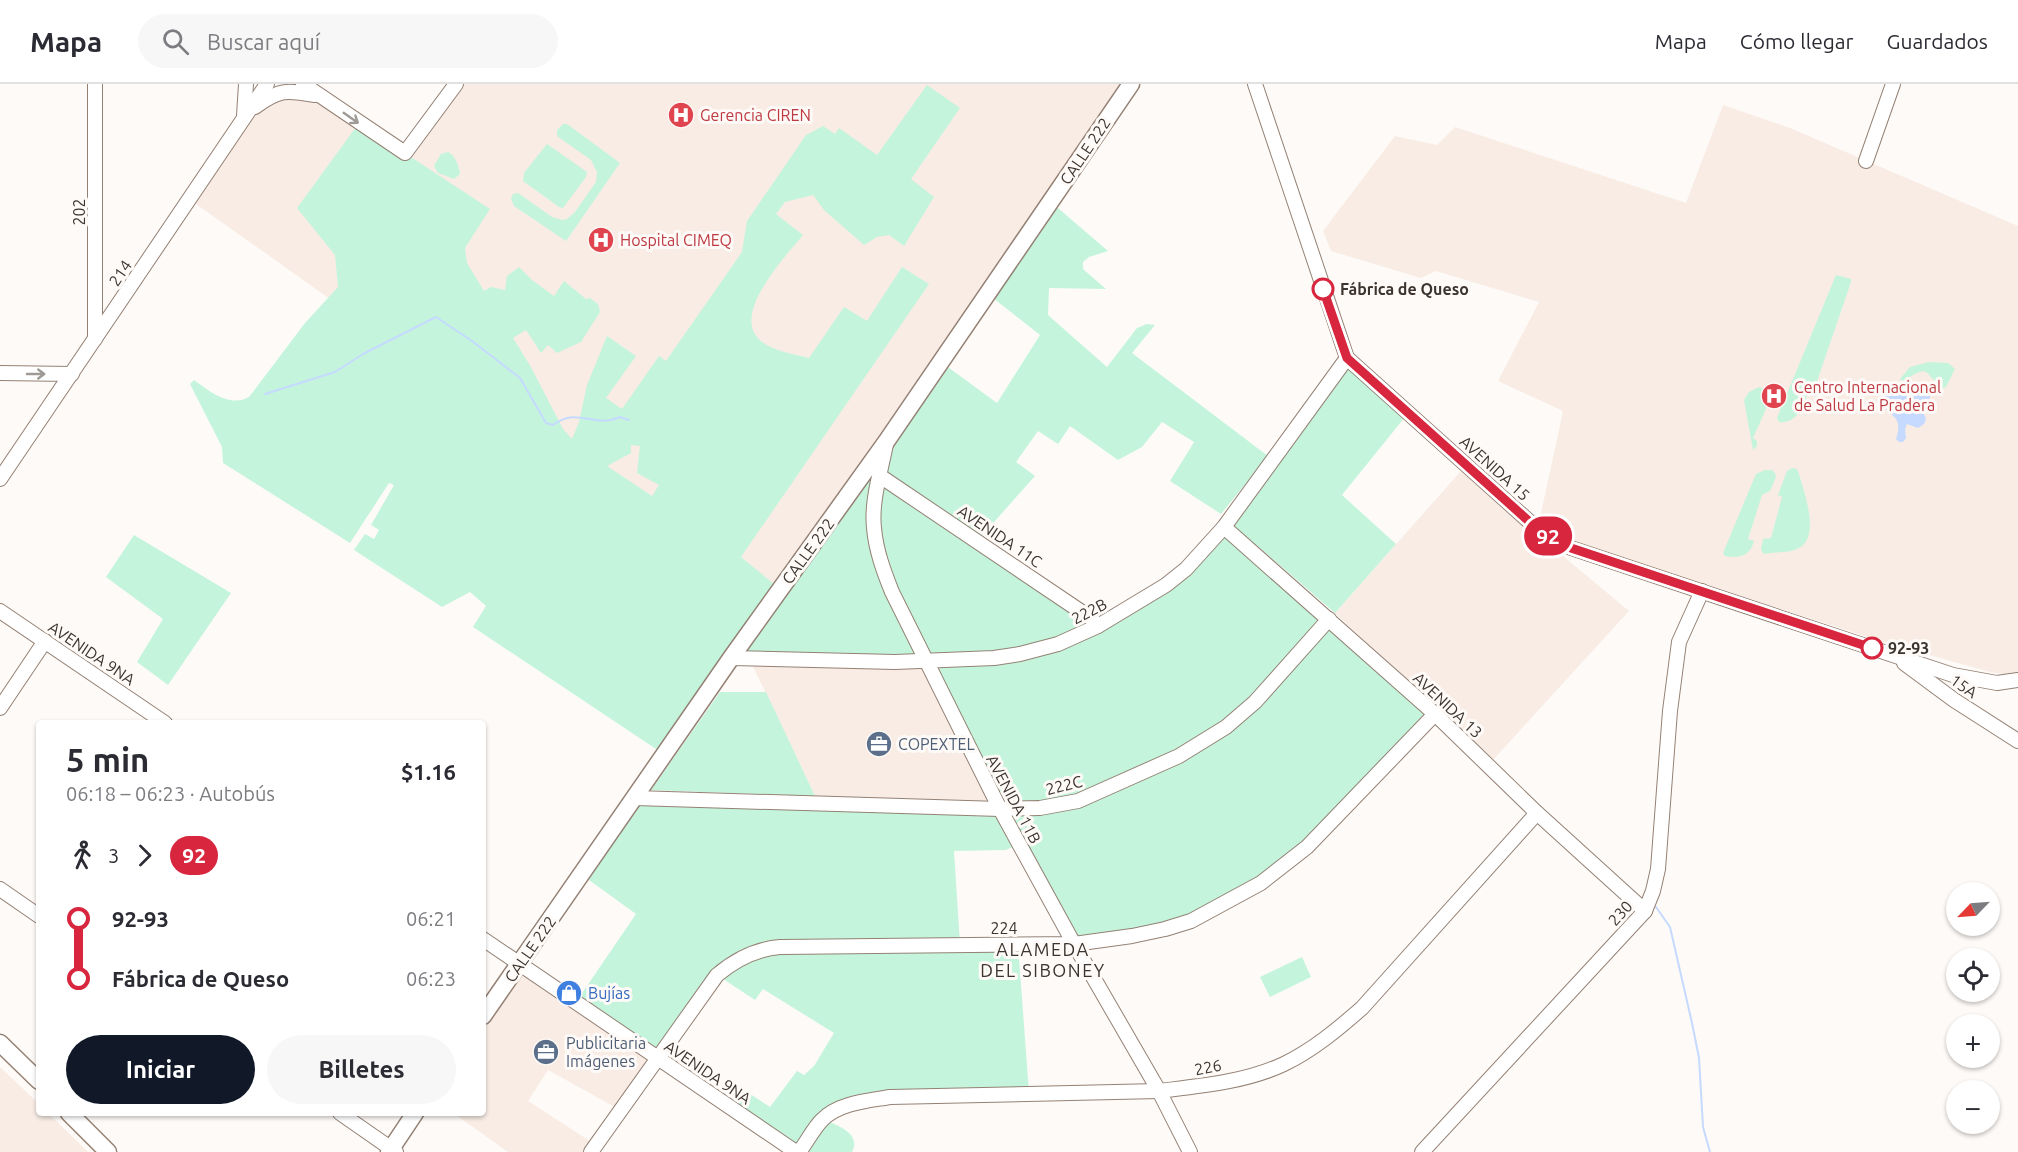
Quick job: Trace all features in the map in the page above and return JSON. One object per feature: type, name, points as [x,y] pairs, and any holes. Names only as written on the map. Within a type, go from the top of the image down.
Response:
[{"type":"main road","name":"CALLE 222","points":[[486,1012],[731,658],[886,442],[1131,84]]},
{"type":"main road","points":[[0,1043],[36,1078]]},
{"type":"main road","points":[[72,1116],[108,1152]]},
{"type":"main road","points":[[392,1151],[413,1116]]},
{"type":"street","name":"202","points":[[95,339],[96,84]]},
{"type":"street","points":[[244,116],[246,84]]},
{"type":"street","name":"214","points":[[0,479],[267,84]]},
{"type":"street","points":[[303,84],[405,153],[456,84]]},
{"type":"street","name":"AVENIDA 15","points":[[1255,84],[1347,358],[1542,533],[1571,548],[1953,675],[1997,683],[2018,680]]},
{"type":"street","points":[[1866,161],[1893,84]]},
{"type":"street","points":[[244,116],[276,93],[292,91],[320,96]]},
{"type":"street","name":"222B","points":[[731,658],[895,662],[994,658],[1058,644],[1098,626],[1166,585],[1186,569],[1224,527],[1347,358]]},
{"type":"street","points":[[0,373],[72,374]]},
{"type":"street","name":"AVENIDA 11B","points":[[886,442],[875,502],[874,527],[880,561],[892,592],[1000,809],[1074,944],[1159,1091],[1190,1152]]},
{"type":"street","name":"AVENIDA 11C","points":[[880,476],[1092,619],[1098,626]]},
{"type":"street","name":"AVENIDA 13","points":[[1224,527],[1435,714],[1537,813],[1645,911]]},
{"type":"street","name":"230","points":[[1422,1152],[1645,911],[1658,869],[1670,711],[1678,642],[1702,591]]},
{"type":"street","name":"AVENIDA 9NA","points":[[0,611],[159,720]]},
{"type":"street","name":"222C","points":[[635,798],[1000,809],[1040,808],[1078,801],[1179,756],[1226,727],[1255,702],[1329,620]]},
{"type":"street","points":[[0,708],[45,641]]},
{"type":"street","name":"15A","points":[[1893,655],[1954,700],[2018,741]]},
{"type":"street","name":"224","points":[[591,1152],[717,975],[730,964],[763,948],[1074,944],[1132,936],[1191,921],[1261,883],[1307,847],[1435,714]]},
{"type":"street","name":"226","points":[[798,1152],[823,1119],[837,1110],[852,1104],[890,1097],[1159,1091],[1203,1086],[1256,1074],[1282,1065],[1332,1034],[1362,1008],[1537,813]]},
{"type":"street","points":[[0,889],[36,911]]},
{"type":"street","name":"AVENIDA 9NA","points":[[486,941],[798,1152]]},
{"type":"street","points":[[344,1116],[392,1151]]},
{"type":"shaded area","points":[[454,84],[1131,84],[781,589],[454,387],[189,199],[244,116],[276,93],[320,96],[405,153]]},
{"type":"shaded area","name":"Centro Internacional de Salud La Pradera","points":[[1723,105],[1790,128],[2018,226],[2018,672],[2011,675],[1990,672],[1883,642],[1575,542],[1540,518],[1563,411],[1498,381],[1539,302],[1436,271],[1421,278],[1331,251],[1323,231],[1395,136],[1437,145],[1455,127],[1686,203]]},
{"type":"shaded area","points":[[1461,471],[1629,611],[1493,760],[1335,613]]},
{"type":"shaded area","name":"COPEXTEL","points":[[749,658],[924,660],[1000,809],[819,804]]},
{"type":"shaded area","points":[[519,964],[659,1059],[622,1111],[548,1070],[528,1101],[596,1145],[591,1152],[508,1152],[457,1116],[486,1116],[486,1012]]},
{"type":"shaded area","points":[[0,1067],[36,1101],[36,1116],[51,1116],[88,1152],[0,1152]]},
{"type":"green space","points":[[927,85],[960,108],[911,179],[934,197],[904,246],[889,235],[877,237],[864,245],[824,210],[813,195],[785,202],[776,214],[803,235],[764,286],[752,316],[753,330],[761,341],[772,348],[809,358],[844,307],[867,321],[902,267],[929,284],[741,557],[780,589],[941,362],[997,403],[1040,335],[988,294],[1051,202],[1108,251],[1089,257],[1083,262],[1083,269],[1106,289],[1049,288],[1048,315],[1107,367],[1137,328],[1147,324],[1155,325],[1132,353],[1268,456],[1221,514],[1170,481],[1194,442],[1162,422],[1142,447],[1118,460],[1070,426],[1058,444],[1038,431],[1016,462],[1035,476],[978,540],[1099,626],[1148,597],[1224,527],[1435,714],[1307,847],[1191,921],[1074,944],[1019,844],[1006,850],[954,851],[960,944],[1018,944],[1029,1093],[890,1097],[823,1119],[841,1127],[851,1135],[854,1140],[852,1152],[796,1152],[728,1105],[741,1088],[770,1107],[797,1071],[804,1075],[814,1066],[834,1033],[763,989],[755,1000],[717,975],[659,1058],[576,1002],[636,914],[582,875],[635,798],[999,809],[924,660],[731,658],[665,755],[473,627],[486,606],[470,592],[442,607],[354,550],[365,534],[374,539],[379,530],[371,525],[394,485],[389,483],[350,543],[223,463],[222,447],[190,384],[194,380],[220,397],[234,401],[249,397],[305,323],[338,287],[335,255],[297,208],[359,123],[490,209],[465,248],[467,263],[484,291],[491,287],[505,290],[507,276],[519,267],[554,296],[564,281],[586,299],[590,298],[598,304],[600,312],[581,342],[557,353],[548,345],[541,353],[526,330],[513,338],[531,367],[563,429],[572,439],[579,422],[587,385],[607,336],[636,356],[606,398],[622,409],[659,356],[666,361],[742,252],[747,221],[806,135],[823,126],[835,134],[839,128],[877,155]],"holes":[[[631,445],[640,446],[637,473],[659,485],[652,496],[607,466],[631,453]]]},
{"type":"green space","points":[[563,124],[567,124],[620,163],[566,241],[514,206],[511,199],[513,194],[518,193],[552,217],[567,219],[575,212],[596,182],[597,172],[591,160],[557,136],[557,130]]},
{"type":"green space","points":[[547,144],[587,172],[586,177],[563,208],[523,181],[524,173]]},
{"type":"green space","points":[[448,152],[458,164],[460,174],[454,179],[438,173],[434,166],[441,154]]},
{"type":"green space","points":[[1836,275],[1851,279],[1851,282],[1812,396],[1807,395],[1804,405],[1794,418],[1779,422],[1777,418]]},
{"type":"green space","points":[[1929,362],[1948,363],[1955,369],[1946,387],[1943,388],[1923,371],[1902,381],[1900,379],[1910,367]]},
{"type":"green space","points":[[1349,367],[1405,417],[1342,495],[1396,544],[1335,613],[1232,524]]},
{"type":"green space","points":[[1759,387],[1776,393],[1775,401],[1770,400],[1753,438],[1757,441],[1757,446],[1753,450],[1744,400],[1749,392]]},
{"type":"green space","points":[[1792,468],[1797,469],[1807,503],[1809,535],[1797,549],[1764,554],[1761,550],[1763,539],[1771,538],[1782,497],[1778,495],[1787,471]]},
{"type":"green space","points":[[1772,470],[1776,477],[1770,491],[1762,495],[1748,539],[1754,541],[1752,546],[1743,555],[1725,556],[1723,553],[1756,474]]},
{"type":"green space","points":[[134,535],[231,593],[168,685],[137,662],[163,619],[106,577]]},
{"type":"green space","points":[[720,692],[766,692],[815,796],[651,790]]},
{"type":"green space","points":[[1302,957],[1311,977],[1270,997],[1260,977]]},
{"type":"water","points":[[1919,384],[1930,388],[1930,398],[1926,402],[1911,399],[1903,405],[1905,411],[1910,413],[1920,411],[1926,419],[1924,424],[1918,428],[1907,424],[1906,438],[1903,442],[1899,442],[1896,439],[1898,423],[1881,405],[1882,397],[1904,392]]},
{"type":"waterway","points":[[265,394],[335,372],[363,354],[436,317],[520,378],[546,423],[553,425],[570,417],[601,421],[620,417],[629,420]]},
{"type":"waterway","points":[[1656,907],[1670,927],[1692,1023],[1699,1058],[1703,1127],[1710,1152]]},
{"type":"bus line","name":"92","points":[[1323,289],[1347,358],[1542,533],[1571,548],[1872,648]]},
{"type":"place","name":"Gerencia CIREN","points":[[681,115]]},
{"type":"place","name":"Hospital CIMEQ","points":[[601,240]]},
{"type":"place","name":"Fábrica de Queso","points":[[1323,289]]},
{"type":"place","name":"Centro Internacional de Salud La Pradera","points":[[1774,396]]},
{"type":"place","name":"92-93","points":[[1872,648]]},
{"type":"place","name":"COPEXTEL","points":[[879,744]]},
{"type":"place","name":"Bujías","points":[[569,993]]},
{"type":"place","name":"Publicitaria Imágenes","points":[[546,1052]]},
{"type":"district","name":"ALAMEDA DEL SIBONEY","points":[[1043,959]]}]
